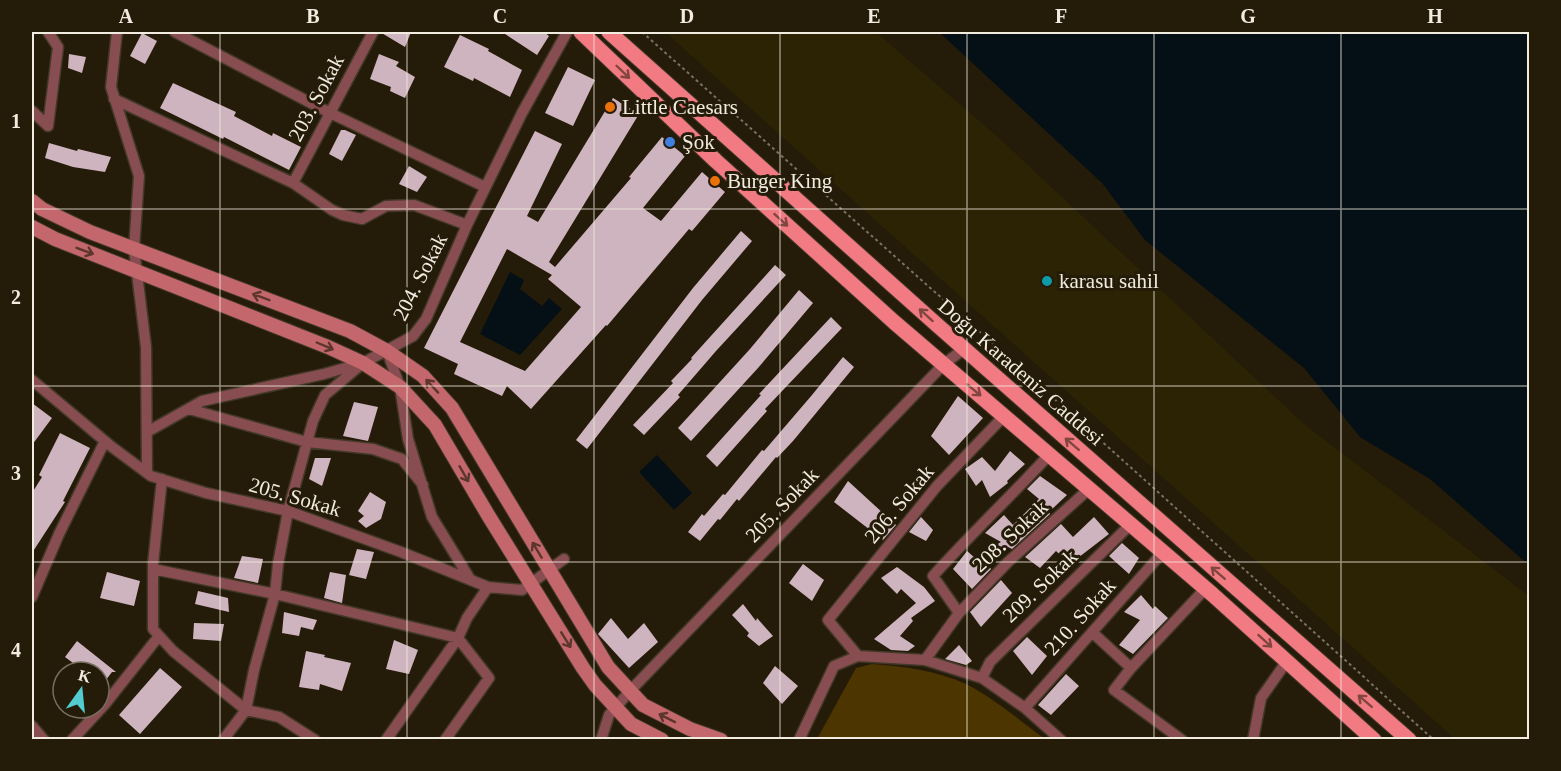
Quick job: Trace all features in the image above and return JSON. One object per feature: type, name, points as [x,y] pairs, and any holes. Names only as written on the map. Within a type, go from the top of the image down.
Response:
[{"type":"main road","name":"Doğu Karadeniz Caddesi","points":[[581,32],[716,161],[894,322],[1206,588],[1374,740]]},
{"type":"main road","name":"Doğu Karadeniz Caddesi","points":[[609,32],[964,349],[1407,739]]},
{"type":"main road","points":[[32,201],[42,209],[90,232],[350,331],[387,351],[423,376],[452,408],[608,667],[643,705],[690,729],[722,740]]},
{"type":"main road","points":[[32,226],[55,239],[328,347],[363,363],[400,387],[435,425],[530,584],[595,685],[632,724],[662,740]]},
{"type":"street","points":[[32,111],[48,126],[58,47],[48,32]]},
{"type":"street","points":[[117,32],[111,87],[139,176],[134,249],[146,347],[147,473]]},
{"type":"street","points":[[175,32],[330,113],[485,187]]},
{"type":"street","points":[[360,32],[372,34]]},
{"type":"street","name":"204. Sokak","points":[[246,710],[254,670],[275,594],[288,512],[313,421],[325,395],[363,363],[413,336],[426,319],[485,187],[522,113],[567,32]]},
{"type":"street","name":"203. Sokak","points":[[293,183],[372,34]]},
{"type":"street","points":[[114,99],[293,183],[343,215],[362,219],[386,206],[414,205],[468,225]]},
{"type":"street","name":"205. Sokak","points":[[601,740],[609,715],[630,691],[944,364],[964,349]]},
{"type":"street","points":[[387,351],[400,387],[408,439],[432,517],[470,579]]},
{"type":"street","points":[[147,432],[202,401],[363,363]]},
{"type":"street","name":"205. Sokak","points":[[32,380],[147,473],[162,479],[206,493],[288,512],[401,552],[489,587],[522,590],[564,559]]},
{"type":"street","points":[[189,409],[307,442],[373,449],[402,459],[423,485]]},
{"type":"street","name":"206. Sokak","points":[[858,656],[828,620],[937,486],[1004,416]]},
{"type":"street","points":[[32,597],[59,534],[105,441]]},
{"type":"street","points":[[959,613],[933,576],[1049,455]]},
{"type":"street","points":[[162,479],[153,569],[153,629],[173,651],[246,710],[279,717],[315,740]]},
{"type":"street","name":"208. Sokak","points":[[925,660],[959,613],[1008,562],[1089,489]]},
{"type":"street","name":"209. Sokak","points":[[982,678],[990,662],[1131,524]]},
{"type":"street","name":"210. Sokak","points":[[1025,708],[1163,552]]},
{"type":"street","points":[[153,569],[275,594],[458,638],[489,678],[445,740]]},
{"type":"street","points":[[386,740],[458,638],[467,618],[489,587]]},
{"type":"street","points":[[1182,740],[1114,690],[1131,668],[1206,588]]},
{"type":"street","points":[[1093,633],[1131,668]]},
{"type":"street","points":[[72,740],[106,703],[159,636]]},
{"type":"street","points":[[799,740],[834,666],[858,656],[925,660],[982,678],[1025,708],[1060,740]]},
{"type":"street","points":[[1253,740],[1262,698],[1287,661]]},
{"type":"street","points":[[223,740],[246,710]]},
{"type":"street","points":[[32,726],[44,740]]},
{"type":"path","points":[[642,32],[1434,740]]},
{"type":"shaded area","points":[[939,32],[1529,32],[1529,565],[1430,479],[1360,437],[1304,368],[1145,240],[1102,183]]},
{"type":"shaded area","points":[[510,272],[524,280],[520,289],[542,306],[549,298],[562,309],[520,355],[480,334]]},
{"type":"shaded area","points":[[657,455],[692,493],[674,510],[639,472]]},
{"type":"shaded area","points":[[872,664],[920,670],[966,684],[997,703],[1045,739],[817,739],[856,668]]},
{"type":"sand","name":"karasu sahil","points":[[665,32],[876,32],[999,138],[1304,424],[1529,596],[1529,739],[1455,739]]},
{"type":"building","points":[[380,32],[411,32],[405,47]]},
{"type":"building","points":[[502,32],[544,32],[549,36],[537,55]]},
{"type":"building","points":[[142,33],[157,41],[145,64],[130,56]]},
{"type":"building","points":[[460,35],[489,49],[488,51],[522,70],[510,97],[474,78],[473,81],[444,67]]},
{"type":"building","points":[[69,54],[86,57],[82,73],[68,68]]},
{"type":"building","points":[[379,54],[399,62],[396,66],[415,77],[405,98],[390,91],[391,87],[370,79]]},
{"type":"building","points":[[568,67],[595,80],[573,126],[545,113]]},
{"type":"building","points":[[173,83],[236,112],[234,116],[272,136],[273,133],[301,147],[289,170],[160,108]]},
{"type":"building","points":[[613,98],[639,114],[549,262],[555,267],[631,178],[629,177],[662,137],[685,156],[643,208],[661,221],[702,172],[725,192],[692,231],[689,229],[607,326],[531,409],[507,386],[502,396],[454,374],[458,364],[424,348],[535,131],[562,144],[527,216],[538,222]],"holes":[[[507,249],[552,275],[548,279],[581,307],[525,371],[460,342]]]},
{"type":"building","points":[[341,130],[356,135],[342,161],[329,154]]},
{"type":"building","points":[[49,143],[111,157],[105,172],[73,167],[45,158]]},
{"type":"building","points":[[409,166],[427,177],[417,192],[399,184]]},
{"type":"building","points":[[741,231],[752,241],[702,300],[587,449],[576,440],[693,288]]},
{"type":"building","points":[[775,265],[786,275],[716,351],[678,395],[680,397],[644,435],[633,425],[673,383],[671,381]]},
{"type":"building","points":[[799,290],[813,303],[758,368],[691,441],[678,428],[750,349]]},
{"type":"building","points":[[831,317],[842,328],[765,409],[767,411],[717,467],[706,456],[761,395],[759,394]]},
{"type":"building","points":[[843,357],[854,367],[793,441],[776,457],[739,501],[737,499],[720,520],[718,519],[700,541],[688,532],[702,514],[704,516],[723,494],[725,495],[762,450],[764,451]]},
{"type":"building","points":[[958,396],[983,418],[949,455],[931,436]]},
{"type":"building","points":[[354,402],[378,407],[368,441],[343,436]]},
{"type":"building","points":[[32,403],[52,418],[32,445]]},
{"type":"building","points":[[60,433],[90,448],[63,501],[65,502],[32,553],[32,493],[42,477],[39,475]]},
{"type":"building","points":[[1010,451],[1025,464],[1007,481],[1008,483],[990,497],[982,480],[976,486],[965,469],[982,457],[995,471]]},
{"type":"building","points":[[315,458],[331,458],[322,486],[309,479]]},
{"type":"building","points":[[1040,476],[1067,495],[1012,549],[1008,547],[989,566],[991,569],[972,589],[953,569],[967,551],[975,558],[1001,542],[985,533],[1004,515],[1013,525],[1039,499],[1027,489]]},
{"type":"building","points":[[848,481],[896,525],[883,540],[834,502]]},
{"type":"building","points":[[370,492],[386,502],[381,519],[366,528],[358,521],[364,516],[358,511]]},
{"type":"building","points":[[921,517],[933,530],[926,541],[909,532]]},
{"type":"building","points":[[1094,517],[1109,534],[1070,564],[1056,551],[1040,568],[1025,557],[1061,524],[1073,537]]},
{"type":"building","points":[[1122,543],[1139,558],[1129,574],[1109,556]]},
{"type":"building","points":[[357,549],[374,552],[366,579],[349,575]]},
{"type":"building","points":[[242,556],[263,559],[258,583],[234,578]]},
{"type":"building","points":[[803,564],[824,580],[812,601],[789,583]]},
{"type":"building","points":[[897,567],[924,587],[935,601],[911,618],[913,621],[900,636],[915,646],[908,651],[891,650],[874,639],[916,603],[901,589],[897,594],[881,578]]},
{"type":"building","points":[[107,572],[140,581],[134,606],[100,598]]},
{"type":"building","points":[[330,572],[346,575],[342,603],[324,598]]},
{"type":"building","points":[[1001,580],[1012,593],[981,627],[970,612]]},
{"type":"building","points":[[198,591],[228,598],[229,612],[195,604]]},
{"type":"building","points":[[1141,595],[1153,609],[1155,606],[1168,618],[1133,654],[1119,645],[1140,620],[1124,612]]},
{"type":"building","points":[[743,604],[756,621],[757,618],[773,636],[759,646],[747,636],[749,633],[732,615]]},
{"type":"building","points":[[284,612],[317,620],[313,630],[301,627],[299,636],[282,633]]},
{"type":"building","points":[[611,618],[628,639],[644,623],[658,642],[629,668],[598,634]]},
{"type":"building","points":[[194,623],[224,624],[221,641],[193,639]]},
{"type":"building","points":[[1027,637],[1047,656],[1032,675],[1013,651]]},
{"type":"building","points":[[394,640],[418,650],[409,674],[386,669]]},
{"type":"building","points":[[77,641],[101,660],[69,660],[65,657]]},
{"type":"building","points":[[959,645],[972,661],[966,665],[945,659]]},
{"type":"building","points":[[306,651],[351,663],[342,691],[320,684],[319,690],[299,687]]},
{"type":"building","points":[[775,666],[798,686],[782,704],[763,683]]},
{"type":"building","points":[[160,668],[182,687],[140,734],[119,715]]},
{"type":"building","points":[[1066,674],[1079,686],[1051,715],[1038,705]]},
{"type":"place","name":"Little Caesars","points":[[610,107]]},
{"type":"place","name":"Şok","points":[[670,142]]},
{"type":"place","name":"Burger King","points":[[715,181]]},
{"type":"place","name":"karasu sahil","points":[[1047,281]]}]
